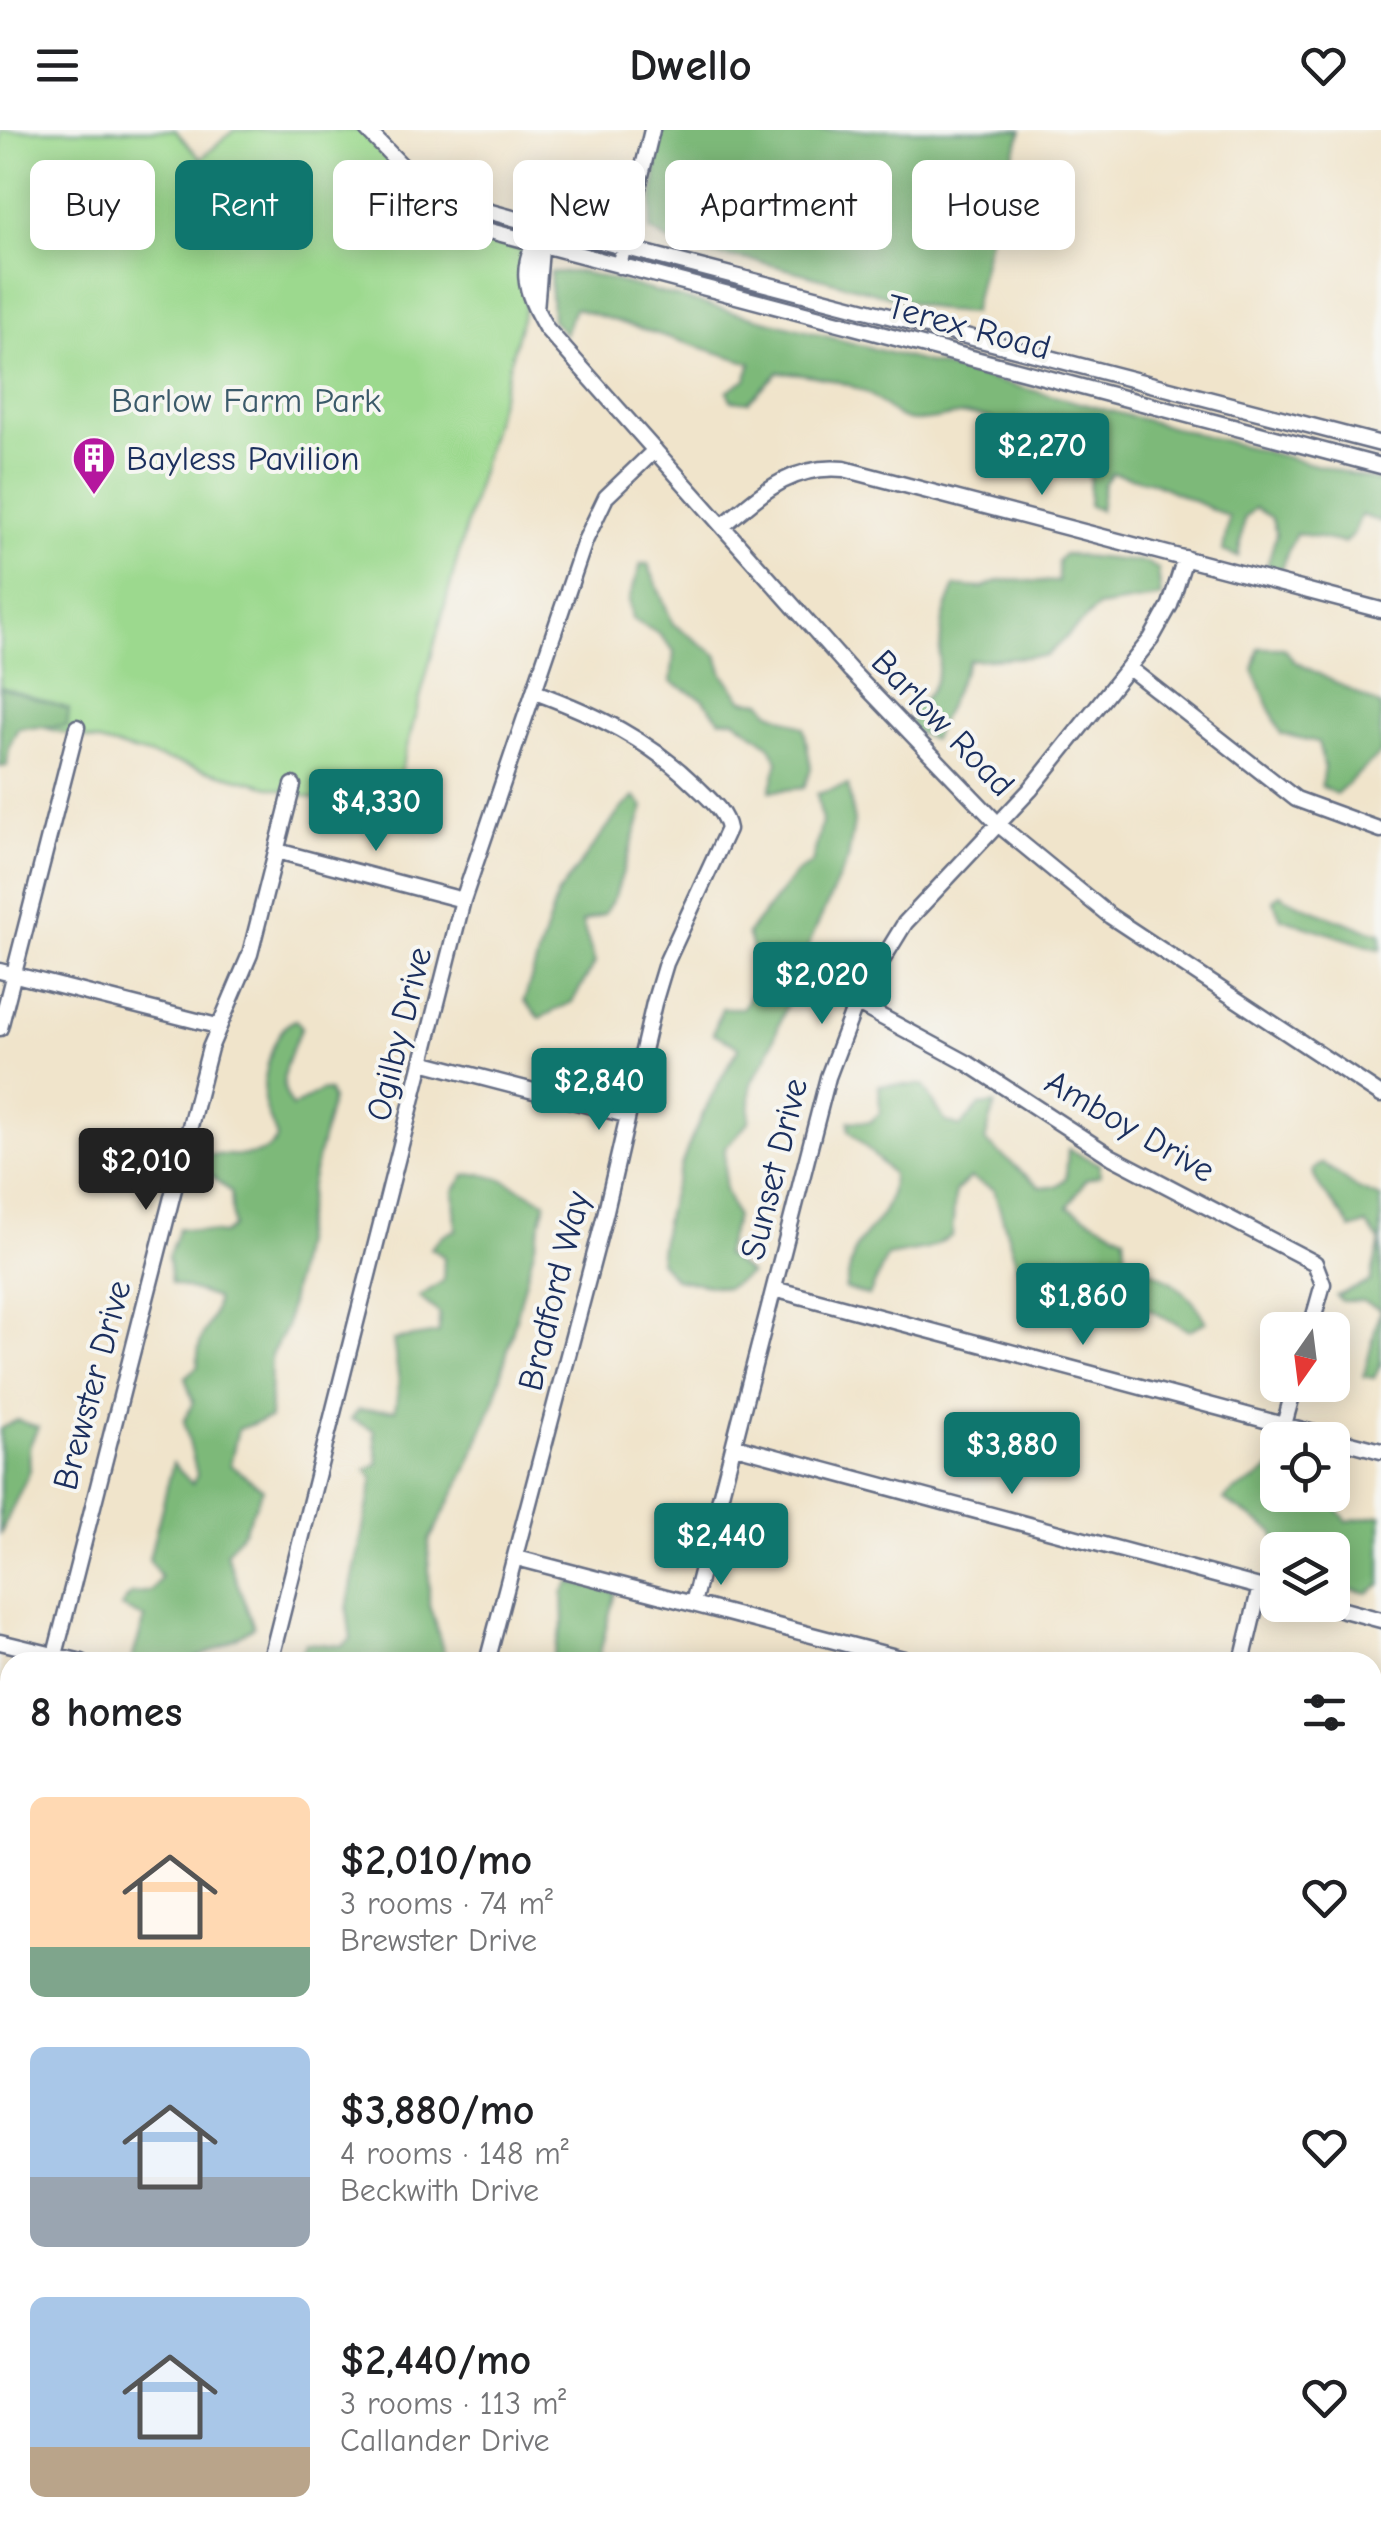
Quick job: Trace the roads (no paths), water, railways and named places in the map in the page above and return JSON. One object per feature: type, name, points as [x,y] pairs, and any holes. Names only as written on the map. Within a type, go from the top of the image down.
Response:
[{"type":"street","points":[[367,130],[396,160]]},
{"type":"street","points":[[645,160],[652,130]]},
{"type":"street","name":"Barlow Road","points":[[536,250],[526,290],[558,343],[725,524],[851,671],[1000,824],[1110,916],[1381,1096]]},
{"type":"street","name":"Terex Road","points":[[559,250],[1381,466]]},
{"type":"street","points":[[619,266],[623,250]]},
{"type":"street","name":"Terex Road","points":[[643,250],[1381,444]]},
{"type":"street","points":[[1242,430],[1248,409]]},
{"type":"street","name":"Ogilby Drive","points":[[273,1652],[463,900],[596,517],[606,497],[655,450]]},
{"type":"street","points":[[725,524],[777,482],[803,470],[836,468],[1381,610]]},
{"type":"street","name":"Sunset Drive","points":[[694,1604],[828,1077],[856,1003],[924,898],[1000,824],[1129,668],[1163,621],[1186,558]]},
{"type":"street","points":[[1129,668],[1296,799],[1381,830]]},
{"type":"street","name":"Bradford Way","points":[[490,1652],[605,1214],[626,1114],[666,963],[728,823],[710,800],[648,742],[535,692]]},
{"type":"street","points":[[0,1028],[7,973],[77,727]]},
{"type":"street","name":"Brewster Drive","points":[[56,1652],[217,1026],[250,954],[293,785]]},
{"type":"street","points":[[277,851],[463,900]]},
{"type":"street","points":[[7,973],[217,1026]]},
{"type":"street","name":"Amboy Drive","points":[[856,1003],[969,1064],[1112,1157],[1315,1263],[1323,1284],[1315,1312]]},
{"type":"street","points":[[422,1062],[626,1114]]},
{"type":"street","points":[[774,1289],[1273,1422]]},
{"type":"street","points":[[1350,1443],[1381,1452]]},
{"type":"street","points":[[735,1446],[1260,1587],[1244,1652]]},
{"type":"street","points":[[517,1558],[876,1652]]},
{"type":"street","points":[[1350,1612],[1381,1620]]},
{"type":"street","points":[[0,1642],[39,1652]]},
{"type":"place","name":"Bayless Pavilion","points":[[94,496]]},
{"type":"park label","name":"Barlow Farm Park","points":[[246,400]]}]
